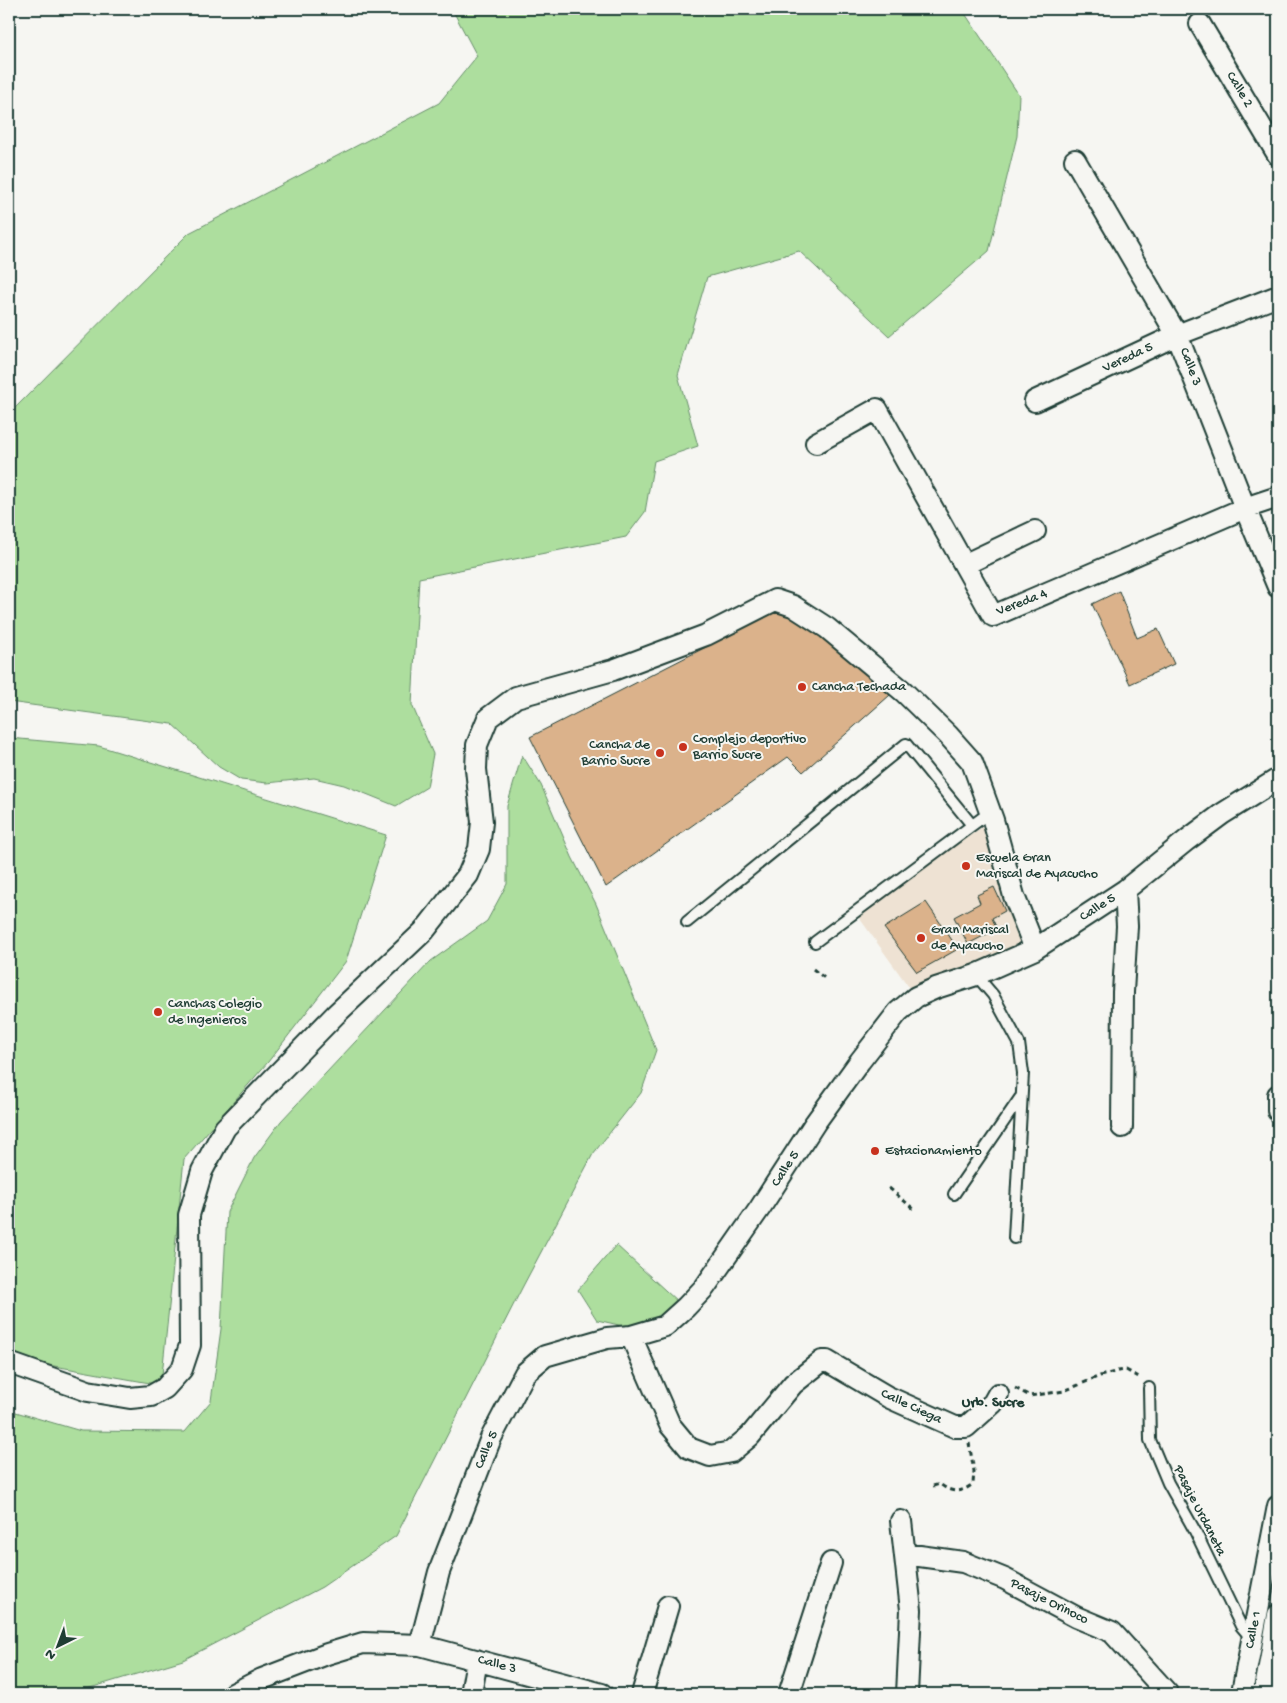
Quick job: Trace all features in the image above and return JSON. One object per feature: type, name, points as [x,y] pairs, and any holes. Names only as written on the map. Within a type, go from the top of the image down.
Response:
[{"type":"street","name":"Calle 2","points":[[1200,24],[1278,155]]},
{"type":"street","name":"Calle 3","points":[[1075,160],[1177,336],[1278,587]]},
{"type":"street","name":"Vereda 5","points":[[1035,401],[1177,336],[1278,296]]},
{"type":"street","name":"Vereda 4","points":[[816,443],[877,409],[994,616],[1245,508],[1278,497]]},
{"type":"street","points":[[965,566],[1035,531]]},
{"type":"street","points":[[9,1363],[88,1391],[130,1398],[150,1396],[164,1388],[182,1368],[190,1345],[189,1215],[202,1171],[225,1128],[336,1014],[424,931],[468,875],[479,849],[482,822],[476,769],[477,745],[488,718],[516,697],[632,663],[706,635],[775,600],[793,606],[827,628],[904,692],[948,735],[972,762],[990,812],[1014,896],[1035,949]]},
{"type":"street","name":"Calle 5","points":[[420,1645],[439,1572],[491,1438],[525,1373],[545,1356],[607,1338],[631,1336],[665,1326],[705,1287],[860,1061],[898,1012],[916,997],[936,988],[976,975],[1035,949],[1125,890],[1222,814],[1278,779]]},
{"type":"street","points":[[1122,1126],[1127,926],[1125,890]]},
{"type":"street","points":[[1278,1095],[1278,1111]]},
{"type":"street","name":"Calle Ciega","points":[[631,1336],[670,1425],[689,1448],[710,1456],[731,1452],[750,1436],[792,1384],[818,1363],[827,1360],[888,1397],[955,1427],[966,1427]]},
{"type":"street","points":[[966,1427],[1005,1390]]},
{"type":"street","name":"Calle 1","points":[[1247,1694],[1243,1687],[1278,1506]]},
{"type":"street","points":[[901,1521],[911,1610],[907,1694]]},
{"type":"street","name":"Pasaje Orinoco","points":[[905,1554],[963,1562],[1005,1579],[1076,1617],[1112,1632],[1168,1694]]},
{"type":"street","points":[[789,1694],[831,1562]]},
{"type":"street","points":[[642,1694],[668,1606]]},
{"type":"street","name":"Calle 1","points":[[1261,1694],[1265,1689],[1278,1615]]},
{"type":"street","name":"Calle 3","points":[[233,1694],[262,1679],[363,1642],[420,1645],[602,1694]]},
{"type":"street","points":[[470,1694],[477,1660]]},
{"type":"lane","points":[[687,922],[906,744],[972,825]]},
{"type":"lane","points":[[815,942],[990,812]]},
{"type":"lane","points":[[976,975],[993,995],[1019,1043],[1023,1073],[1020,1097],[1014,1238]]},
{"type":"lane","points":[[954,1194],[1020,1097]]},
{"type":"lane","name":"Pasaje Urdaneta","points":[[1149,1388],[1150,1440],[1168,1483],[1195,1531],[1241,1626],[1252,1638]]},
{"type":"path","points":[[814,969],[827,980]]},
{"type":"path","points":[[889,1188],[915,1210]]},
{"type":"path","points":[[1005,1390],[1017,1391],[1030,1396],[1064,1391],[1100,1376],[1118,1371],[1126,1370],[1139,1377]]},
{"type":"path","points":[[933,1486],[940,1484],[947,1489],[957,1490],[965,1489],[972,1484],[974,1471],[966,1427]]},
{"type":"shaded area","name":"Escuela Gran Mariscal de Ayacucho","points":[[993,820],[1035,949],[916,997],[855,912]]},
{"type":"green space","points":[[452,9],[962,9],[1019,95],[1017,136],[989,251],[889,336],[799,251],[707,277],[678,375],[698,446],[654,461],[645,512],[626,537],[419,578],[412,705],[433,754],[427,787],[396,806],[344,785],[314,778],[267,783],[241,780],[219,767],[172,724],[9,702],[9,414],[189,233],[439,103],[477,56]]},
{"type":"green space","name":"Canchas Colegio de Ingenieros","points":[[9,738],[99,746],[386,835],[346,961],[268,1062],[184,1159],[161,1385],[9,1358]]},
{"type":"green space","points":[[522,755],[541,785],[572,857],[596,904],[656,1050],[641,1093],[593,1154],[522,1288],[396,1536],[322,1587],[183,1660],[70,1694],[9,1694],[9,1410],[81,1431],[185,1432],[211,1401],[221,1329],[227,1212],[254,1158],[281,1121],[431,961],[487,921],[507,884],[507,806]]},
{"type":"green space","points":[[616,1245],[678,1302],[665,1319],[641,1330],[597,1320],[578,1290]]},
{"type":"building","points":[[1119,591],[1137,638],[1158,629],[1174,664],[1130,684],[1092,604]]},
{"type":"building","name":"Complejo deportivo Barrio Sucre","points":[[790,604],[898,688],[803,772],[788,757],[606,887],[530,737]]},
{"type":"building","points":[[994,887],[1005,911],[992,918],[997,929],[968,944],[954,917],[980,903],[977,895]]},
{"type":"building","name":"Gran Mariscal de Ayacucho","points":[[926,902],[958,949],[917,972],[884,928]]},
{"type":"place","name":"Cancha Techada","points":[[802,687]]},
{"type":"place","name":"Complejo deportivo Barrio Sucre","points":[[683,747]]},
{"type":"place","name":"Cancha de Barrio Sucre","points":[[660,753]]},
{"type":"place","name":"Escuela Gran Mariscal de Ayacucho","points":[[966,866]]},
{"type":"place","name":"Gran Mariscal de Ayacucho","points":[[921,938]]},
{"type":"place","name":"Canchas Colegio de Ingenieros","points":[[158,1012]]},
{"type":"place","name":"Estacionamiento","points":[[875,1151]]},
{"type":"district","name":"Urb. Sucre","points":[[993,1403]]}]
